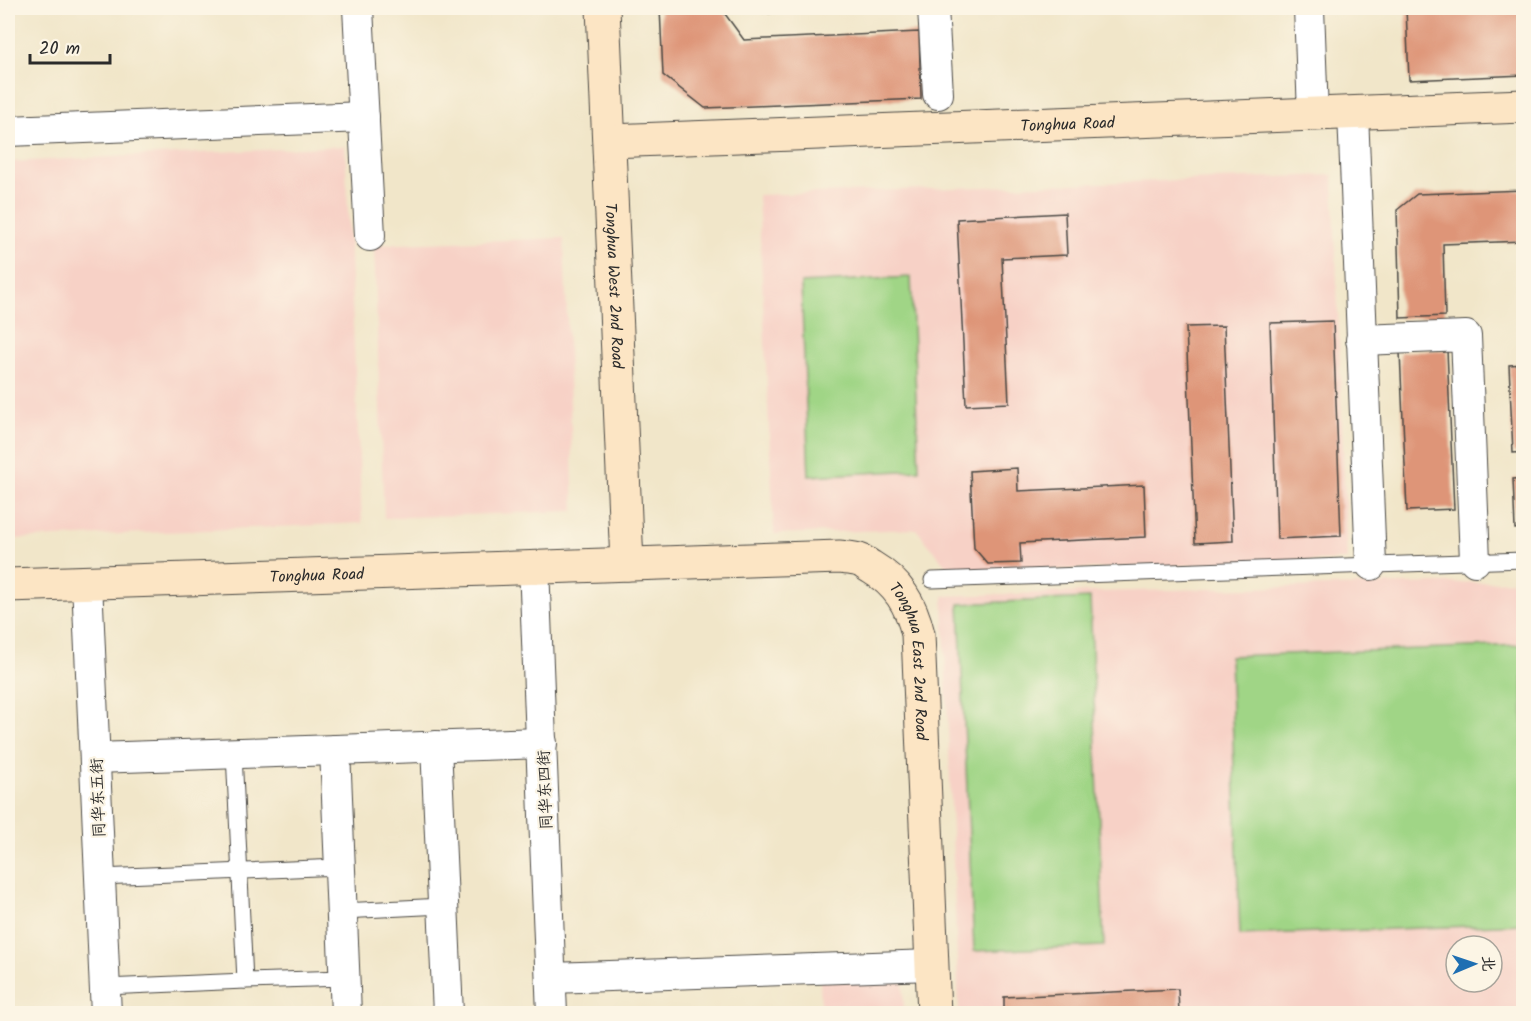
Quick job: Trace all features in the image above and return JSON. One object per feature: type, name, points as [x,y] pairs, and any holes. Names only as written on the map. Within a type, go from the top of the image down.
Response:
[{"type":"street","points":[[358,8],[370,236]]},
{"type":"street","name":"Tonghua West 2nd Road","points":[[603,8],[627,564]]},
{"type":"street","points":[[933,8],[938,94]]},
{"type":"street","points":[[1309,8],[1314,114]]},
{"type":"street","name":"Tonghua Road","points":[[609,141],[1524,106]]},
{"type":"street","points":[[1353,113],[1371,565]]},
{"type":"street","points":[[8,131],[364,117]]},
{"type":"street","points":[[1361,340],[1466,336],[1475,561]]},
{"type":"street","name":"Tonghua East 2nd Road","points":[[627,564],[840,557],[859,560],[878,571],[905,599],[914,617],[918,634],[934,1014]]},
{"type":"street","name":"Tonghua Road","points":[[8,585],[627,564]]},
{"type":"street","name":"同华东四街","points":[[534,566],[552,1014]]},
{"type":"street","name":"同华东五街","points":[[87,582],[105,1000]]},
{"type":"street","points":[[95,758],[542,743]]},
{"type":"street","points":[[436,746],[448,1014]]},
{"type":"street","points":[[335,750],[346,1014]]},
{"type":"street","points":[[551,978],[932,965]]},
{"type":"lane","points":[[932,580],[1524,560]]},
{"type":"lane","points":[[234,753],[245,981]]},
{"type":"lane","points":[[100,877],[340,867]]},
{"type":"lane","points":[[342,911],[443,906]]},
{"type":"lane","points":[[105,1000],[245,981],[344,978]]},
{"type":"path","points":[[745,8],[746,13],[895,8]]},
{"type":"shaded area","points":[[345,146],[362,523],[13,539],[8,419],[8,162]]},
{"type":"shaded area","points":[[1333,175],[1347,560],[952,573],[916,529],[774,534],[758,195]]},
{"type":"shaded area","points":[[564,238],[574,511],[384,518],[374,245]]},
{"type":"shaded area","points":[[1523,581],[1523,1013],[959,1013],[943,596]]},
{"type":"shaded area","points":[[903,978],[904,1013],[821,1013],[820,980]]},
{"type":"green space","points":[[911,277],[919,470],[809,476],[801,283]]},
{"type":"green space","points":[[1090,598],[1104,946],[974,951],[959,604]]},
{"type":"green space","points":[[1523,645],[1523,924],[1240,935],[1230,656]]},
{"type":"building","points":[[660,8],[725,8],[725,14],[744,40],[919,32],[921,99],[705,108],[663,75]]},
{"type":"building","points":[[1406,8],[1524,8],[1524,75],[1409,80]]},
{"type":"building","points":[[1524,190],[1524,241],[1443,244],[1445,316],[1400,318],[1397,210],[1417,194]]},
{"type":"building","points":[[1065,213],[1067,255],[1002,258],[1009,403],[966,405],[957,219]]},
{"type":"building","points":[[1333,321],[1341,536],[1277,539],[1270,323]]},
{"type":"building","points":[[1224,326],[1233,541],[1195,543],[1186,327]]},
{"type":"building","points":[[1447,350],[1454,509],[1407,511],[1400,352]]},
{"type":"building","points":[[1524,364],[1524,452],[1513,453],[1509,365]]},
{"type":"building","points":[[1017,468],[1018,491],[1144,485],[1146,537],[1020,543],[1021,563],[988,564],[974,548],[970,471]]},
{"type":"building","points":[[1524,478],[1524,528],[1515,529],[1513,479]]},
{"type":"building","points":[[1178,989],[1179,1014],[1004,1014],[1004,997]]}]
